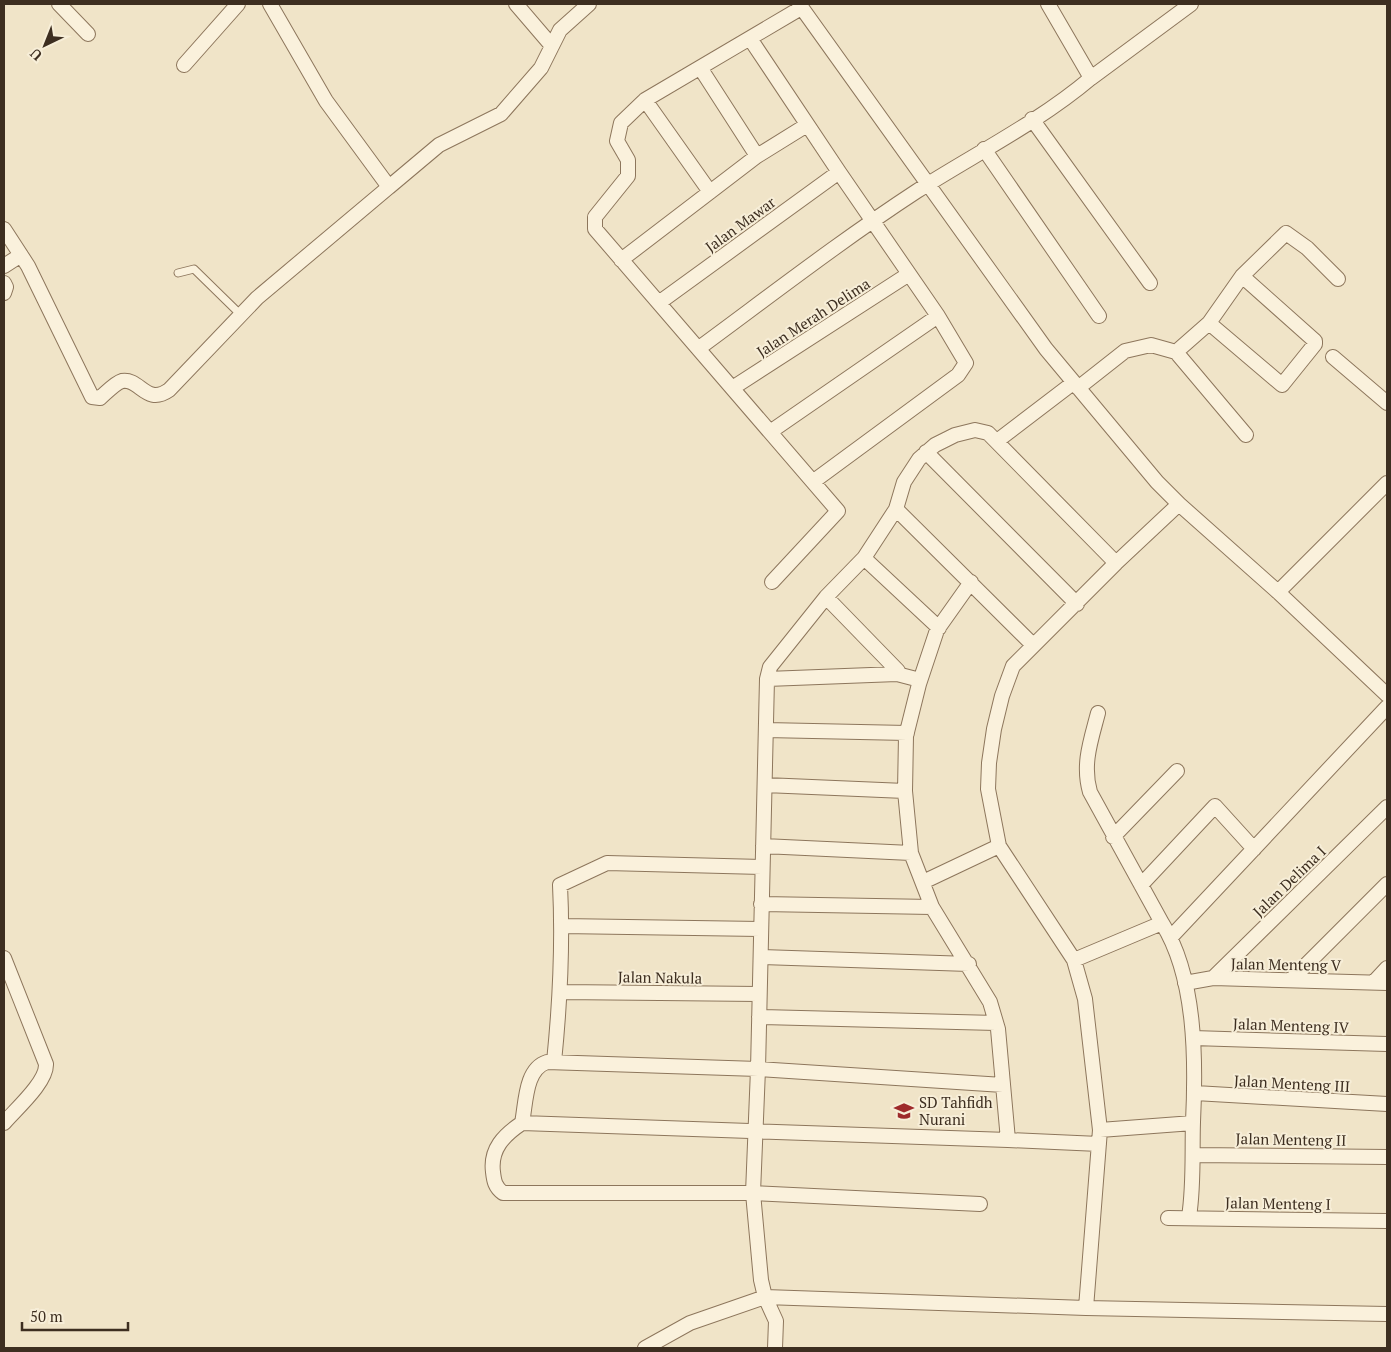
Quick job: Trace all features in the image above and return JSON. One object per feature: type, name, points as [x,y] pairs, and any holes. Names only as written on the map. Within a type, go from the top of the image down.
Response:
[{"type":"street","points":[[59,4],[88,34]]},
{"type":"street","points":[[184,65],[238,4]]},
{"type":"street","points":[[270,4],[326,101],[389,186]]},
{"type":"street","points":[[516,4],[552,46]]},
{"type":"street","points":[[4,230],[21,254],[89,394],[96,398],[122,381],[151,395],[164,394],[277,279],[439,145],[500,114],[540,68],[560,30],[589,4]]},
{"type":"street","points":[[1048,4],[1091,78]]},
{"type":"street","points":[[699,348],[872,221],[984,149],[1054,107],[1191,4]]},
{"type":"street","points":[[772,582],[838,511],[734,387],[595,229],[595,217],[628,176],[628,160],[616,141],[621,123],[645,100],[751,40],[800,6],[1046,349],[1157,482],[1278,592],[1387,695]]},
{"type":"street","points":[[751,40],[938,316],[963,355],[966,363],[961,371],[814,481]]},
{"type":"street","points":[[701,70],[757,156]]},
{"type":"street","points":[[645,100],[710,192]]},
{"type":"street","points":[[1032,119],[1150,283]]},
{"type":"street","points":[[621,260],[757,156],[807,125]]},
{"type":"street","points":[[984,149],[1099,316]]},
{"type":"street","name":"Jalan Mawar","points":[[660,302],[839,172]]},
{"type":"street","points":[[1176,352],[1209,323],[1242,276],[1286,233],[1307,248],[1338,279]]},
{"type":"street","points":[[4,266],[21,254]]},
{"type":"street","name":"Jalan Merah Delima","points":[[734,387],[910,274]]},
{"type":"street","points":[[1209,323],[1281,385],[1315,344],[1314,341],[1242,276]]},
{"type":"street","points":[[4,284],[6,287],[4,293]]},
{"type":"street","points":[[770,432],[938,316]]},
{"type":"street","points":[[997,441],[1073,383],[1125,351],[1151,345],[1176,352],[1246,435]]},
{"type":"street","points":[[1333,357],[1387,403]]},
{"type":"street","points":[[775,1348],[776,1321],[765,1297],[761,1280],[753,1193],[758,1069],[767,679],[770,667],[826,597],[864,558],[896,509],[904,482],[926,452],[944,440],[975,430],[988,433],[997,441],[1116,563]]},
{"type":"street","points":[[926,452],[1077,604]]},
{"type":"street","points":[[1278,592],[1387,483]]},
{"type":"street","points":[[1086,1308],[1100,1130],[1085,999],[1074,960],[1000,846],[988,789],[994,729],[1002,696],[1013,666],[1116,563],[1179,504]]},
{"type":"street","points":[[896,509],[1033,645]]},
{"type":"street","points":[[864,558],[939,628]]},
{"type":"street","points":[[971,582],[939,628],[920,680],[907,733],[905,791],[911,854],[932,908],[969,964],[990,1002],[996,1024],[1008,1140]]},
{"type":"street","points":[[826,597],[898,671],[898,674]]},
{"type":"street","points":[[767,679],[898,674],[920,680]]},
{"type":"street","points":[[1171,937],[1387,707]]},
{"type":"street","points":[[1098,713],[1086,758],[1087,780],[1090,792],[1113,837],[1171,937],[1185,983],[1193,1038],[1195,1094],[1193,1123],[1194,1155],[1189,1217]]},
{"type":"street","points":[[766,730],[907,733]]},
{"type":"street","points":[[1113,837],[1178,771]]},
{"type":"street","points":[[765,785],[905,791]]},
{"type":"street","points":[[1142,886],[1215,806],[1254,849]]},
{"type":"street","name":"Jalan Delima I","points":[[1213,978],[1387,807]]},
{"type":"street","points":[[763,846],[911,854]]},
{"type":"street","points":[[923,882],[1000,846]]},
{"type":"street","points":[[554,1062],[561,992],[562,926],[560,885],[606,863],[762,867]]},
{"type":"street","points":[[1291,980],[1387,884]]},
{"type":"street","points":[[761,904],[932,908]]},
{"type":"street","points":[[1074,960],[1162,923]]},
{"type":"street","points":[[562,926],[760,929]]},
{"type":"street","points":[[760,957],[969,964]]},
{"type":"street","points":[[4,958],[46,1064],[46,1071],[40,1082],[4,1123]]},
{"type":"street","points":[[1381,983],[1387,968]]},
{"type":"street","name":"Jalan Menteng V","points":[[1185,983],[1213,978],[1381,983]]},
{"type":"street","name":"Jalan Nakula","points":[[561,992],[759,994]]},
{"type":"street","points":[[759,1017],[996,1024]]},
{"type":"street","name":"Jalan Menteng IV","points":[[1193,1038],[1387,1044]]},
{"type":"street","points":[[522,1123],[531,1076],[540,1065],[554,1062],[758,1069],[1003,1085]]},
{"type":"street","name":"Jalan Menteng III","points":[[1195,1094],[1387,1104]]},
{"type":"street","points":[[980,1204],[753,1193],[503,1193],[494,1182],[492,1161],[503,1137],[522,1123],[1099,1144]]},
{"type":"street","points":[[1100,1130],[1193,1123]]},
{"type":"street","name":"Jalan Menteng II","points":[[1194,1155],[1387,1157]]},
{"type":"street","name":"Jalan Menteng I","points":[[1168,1218],[1387,1221]]},
{"type":"street","points":[[645,1348],[690,1323],[765,1297],[1086,1308],[1387,1314]]},
{"type":"lane","points":[[178,273],[188,269],[196,270],[242,315]]},
{"type":"place","name":"SD Tahfidh Nurani","points":[[904,1111]]}]
